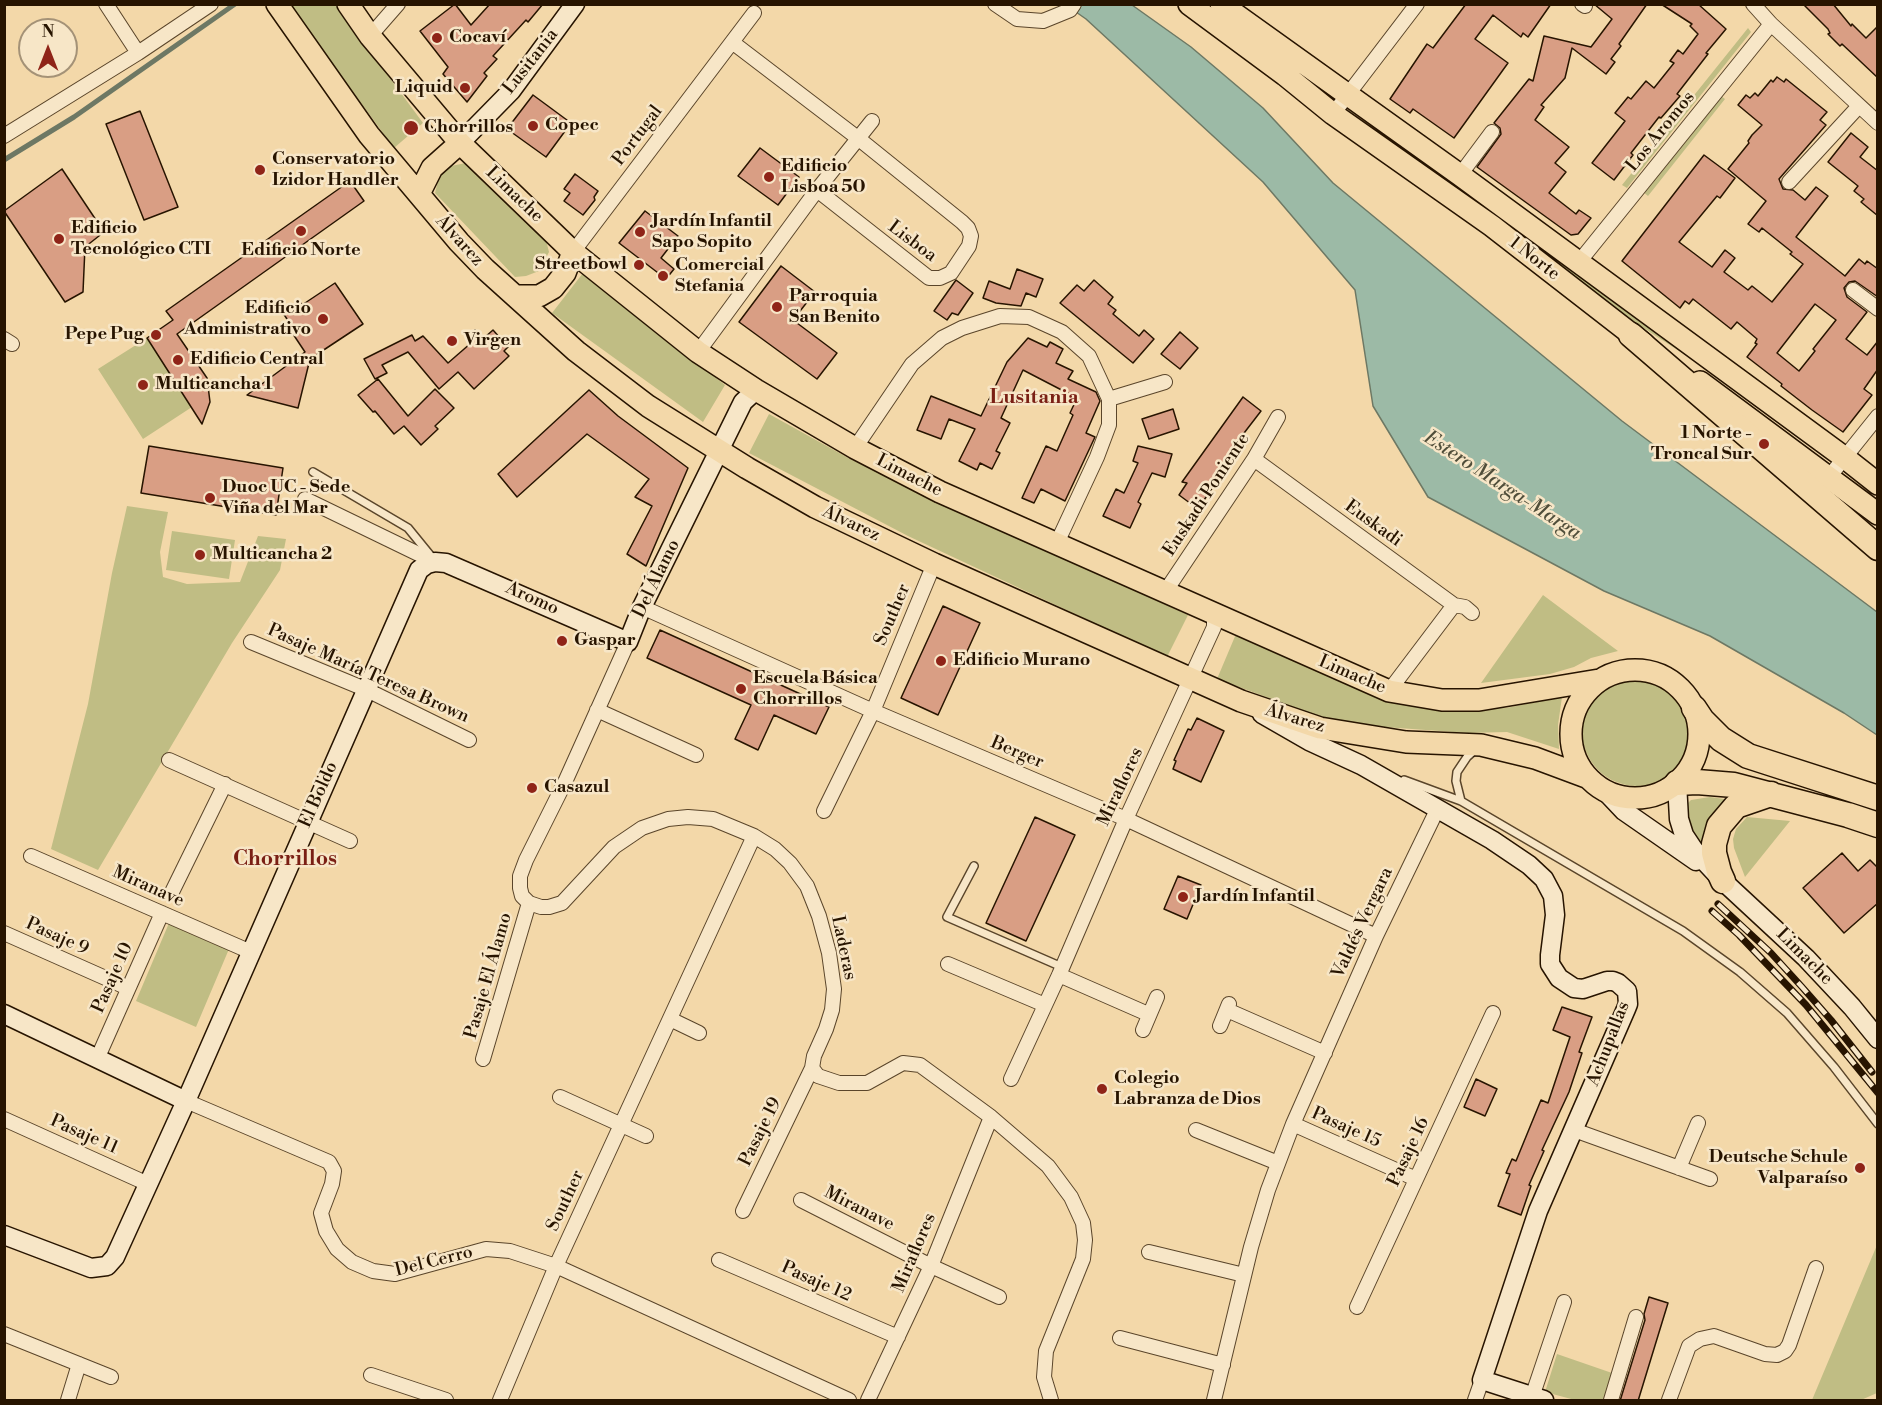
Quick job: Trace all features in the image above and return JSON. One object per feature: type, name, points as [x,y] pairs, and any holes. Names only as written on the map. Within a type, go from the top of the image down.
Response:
[{"type":"highway","points":[[1631,335],[1877,547]]},
{"type":"highway","points":[[1694,708],[1702,720],[1721,739],[1748,756],[1878,798]]},
{"type":"highway","points":[[1677,783],[1734,785],[1878,825]]},
{"type":"highway","points":[[1723,881],[1715,863],[1714,854],[1719,826],[1736,806],[1771,794]]},
{"type":"main road","name":"Álvarez","points":[[277,4],[351,111],[478,262],[576,351],[648,406],[720,451],[815,507],[934,564],[1191,680],[1284,717],[1347,734],[1406,742],[1481,745],[1535,758],[1586,777]]},
{"type":"main road","name":"Limache","points":[[348,4],[370,36],[460,143],[573,252],[698,352],[756,390],[855,448],[940,492],[1389,691],[1424,699],[1479,700],[1599,680],[1630,670],[1661,675],[1686,695],[1694,708],[1698,722],[1697,752],[1691,765],[1677,783],[1665,791],[1636,798],[1607,793],[1586,777],[1576,762],[1571,744],[1571,726],[1576,708],[1586,692],[1599,680]]},
{"type":"main road","name":"1 Norte","points":[[1189,4],[1285,75],[1333,114],[1492,226],[1631,335],[1722,398],[1878,514]]},
{"type":"main road","name":"1 Norte","points":[[1221,4],[1461,175],[1878,484]]},
{"type":"main road","points":[[419,194],[432,168],[460,143]]},
{"type":"main road","points":[[515,296],[539,296],[553,288],[565,273],[573,252]]},
{"type":"street","points":[[106,4],[138,53]]},
{"type":"street","points":[[4,136],[212,4]]},
{"type":"street","points":[[370,36],[398,4]]},
{"type":"street","name":"Lusitania","points":[[460,143],[511,91],[575,4]]},
{"type":"street","points":[[995,4],[1017,19],[1043,21],[1072,7]]},
{"type":"street","points":[[1333,114],[1417,4]]},
{"type":"street","points":[[1753,4],[1771,24],[1878,123]]},
{"type":"street","name":"Portugal","points":[[573,252],[754,13]]},
{"type":"street","name":"Los Aromos","points":[[1579,262],[1771,24]]},
{"type":"street","points":[[732,42],[859,139]]},
{"type":"street","points":[[1789,182],[1859,106]]},
{"type":"street","points":[[698,352],[817,190],[872,122]]},
{"type":"street","points":[[1461,175],[1492,132]]},
{"type":"street","name":"Lisboa","points":[[817,190],[929,278],[940,278],[951,273],[969,246],[968,228],[859,139]]},
{"type":"street","points":[[1853,290],[1878,309]]},
{"type":"street","points":[[855,448],[912,364],[942,338],[962,328],[1000,316],[1029,317],[1062,332],[1089,356],[1109,399],[1109,425],[1097,457],[1057,543]]},
{"type":"street","points":[[1109,399],[1165,382]]},
{"type":"street","name":"Del Álamo","points":[[529,903],[522,896],[520,888],[523,868],[642,607],[743,402],[756,390]]},
{"type":"street","points":[[1829,477],[1878,416]]},
{"type":"street","name":"Euskadi Poniente","points":[[1165,592],[1254,459],[1278,417]]},
{"type":"street","name":"Euskadi","points":[[1254,459],[1454,605],[1465,607],[1472,613]]},
{"type":"street","points":[[305,499],[435,562]]},
{"type":"street","name":"Aromo","points":[[435,562],[446,562],[628,642]]},
{"type":"street","name":"El Boldo","points":[[4,1235],[91,1268],[107,1266],[115,1257],[186,1101],[419,570],[435,562]]},
{"type":"street","name":"Souther","points":[[824,811],[873,711],[934,564]]},
{"type":"street","points":[[1389,691],[1454,605]]},
{"type":"street","name":"Berger","points":[[642,607],[873,711],[1126,819],[1376,936]]},
{"type":"street","name":"Miraflores","points":[[1011,1080],[1126,819],[1191,680],[1214,627],[1214,615]]},
{"type":"street","name":"Pasaje María Teresa Brown","points":[[252,642],[365,689],[469,740]]},
{"type":"street","name":"Achupallas","points":[[1234,698],[1309,741],[1361,765],[1492,840],[1529,865],[1544,879],[1555,906],[1550,964],[1559,978],[1574,988],[1583,989],[1606,981],[1613,981],[1627,991],[1628,1004],[1538,1211],[1475,1401]]},
{"type":"street","points":[[597,710],[696,755]]},
{"type":"street","points":[[169,760],[350,841]]},
{"type":"street","name":"Limache","points":[[1677,783],[1677,802],[1684,835],[1694,850],[1723,881],[1806,958],[1852,1007],[1878,1039]]},
{"type":"street","points":[[172,892],[225,784]]},
{"type":"street","name":"Limache","points":[[1607,793],[1624,811],[1723,881]]},
{"type":"street","name":"Valdés Vergara","points":[[1214,1401],[1244,1275],[1278,1163],[1376,936],[1437,810]]},
{"type":"street","name":"Laderas","points":[[529,903],[549,908],[562,903],[614,848],[642,828],[668,819],[688,817],[713,819],[753,836],[775,849],[790,862],[807,886],[819,916],[829,953],[834,989],[832,1010],[814,1056],[812,1068]]},
{"type":"street","name":"Souther","points":[[500,1401],[556,1266],[753,836]]},
{"type":"street","name":"Miranave","points":[[31,856],[250,952]]},
{"type":"street","name":"Pasaje El Álamo","points":[[483,1059],[529,903]]},
{"type":"street","name":"Pasaje 10","points":[[98,1057],[162,913]]},
{"type":"street","name":"Pasaje 9","points":[[4,933],[128,988]]},
{"type":"street","points":[[948,964],[1045,1005]]},
{"type":"street","points":[[1060,971],[1148,1014]]},
{"type":"street","points":[[1143,1030],[1148,1014],[1157,998]]},
{"type":"street","points":[[1220,1026],[1228,1006],[1325,1053]]},
{"type":"street","name":"Pasaje 16","points":[[1357,1307],[1493,1013]]},
{"type":"street","name":"Del Cerro","points":[[4,1014],[186,1101],[329,1162],[334,1171],[333,1178],[321,1213],[326,1232],[337,1248],[352,1262],[373,1271],[394,1274],[486,1248],[497,1248],[556,1266],[849,1401]]},
{"type":"street","points":[[670,1019],[699,1033]]},
{"type":"street","points":[[812,1068],[818,1076],[826,1080],[854,1084],[876,1080],[903,1063],[920,1065],[991,1117],[1048,1166],[1071,1197],[1083,1223],[1085,1240],[1083,1259],[1046,1351],[1044,1377],[1051,1401]]},
{"type":"street","name":"Pasaje 19","points":[[743,1211],[812,1068]]},
{"type":"street","points":[[560,1097],[646,1136]]},
{"type":"street","name":"Miraflores","points":[[868,1401],[931,1266],[991,1117]]},
{"type":"street","name":"Pasaje 11","points":[[4,1119],[148,1184]]},
{"type":"street","points":[[1679,1168],[1698,1123]]},
{"type":"street","name":"Pasaje 15","points":[[1293,1124],[1416,1179]]},
{"type":"street","points":[[1196,1130],[1278,1163]]},
{"type":"street","points":[[1574,1130],[1710,1179]]},
{"type":"street","name":"Miranave","points":[[801,1200],[931,1266],[999,1297]]},
{"type":"street","points":[[1149,1252],[1244,1275]]},
{"type":"street","name":"Pasaje 12","points":[[719,1260],[898,1337]]},
{"type":"street","points":[[1669,1401],[1689,1346],[1700,1339],[1714,1336],[1765,1354],[1777,1355],[1785,1351],[1816,1268]]},
{"type":"street","points":[[1482,1380],[1538,1399],[1564,1302]]},
{"type":"street","points":[[1611,1401],[1636,1317]]},
{"type":"street","points":[[4,1334],[111,1377]]},
{"type":"street","points":[[1120,1338],[1223,1365]]},
{"type":"street","points":[[68,1401],[80,1364]]},
{"type":"street","points":[[371,1375],[446,1401]]},
{"type":"lane","points":[[313,472],[408,528],[435,562]]},
{"type":"lane","points":[[1461,801],[1456,781],[1457,772],[1467,757],[1481,745]]},
{"type":"lane","points":[[1361,765],[1461,801],[1683,931],[1740,972],[1786,1013],[1834,1067],[1878,1124]]},
{"type":"lane","points":[[974,866],[947,917],[1060,971]]},
{"type":"shaded area","points":[[289,5],[336,5],[423,123],[394,148]]},
{"type":"shaded area","points":[[1748,28],[1751,32],[1627,188],[1622,185]]},
{"type":"shaded area","points":[[1721,96],[1725,99],[1648,196],[1643,192]]},
{"type":"shaded area","points":[[466,163],[546,240],[549,252],[539,271],[515,277],[435,193],[439,177],[451,166]]},
{"type":"shaded area","points":[[1508,221],[1826,456],[1554,264]]},
{"type":"shaded area","points":[[583,273],[725,385],[703,422],[552,313]]},
{"type":"shaded area","name":"Multicancha 1","points":[[147,338],[192,407],[143,439],[98,369]]},
{"type":"shaded area","points":[[769,414],[852,460],[1188,615],[1167,657],[908,536],[749,453]]},
{"type":"shaded area","points":[[127,506],[168,512],[160,552],[163,577],[187,584],[240,582],[258,536],[286,539],[280,570],[232,643],[98,870],[51,849],[88,704]]},
{"type":"shaded area","name":"Multicancha 2","points":[[172,531],[235,540],[229,579],[166,570]]},
{"type":"shaded area","points":[[1543,595],[1618,651],[1591,658],[1574,667],[1550,674],[1481,683]]},
{"type":"shaded area","points":[[1236,634],[1446,710],[1506,708],[1562,697],[1558,725],[1559,749],[1507,732],[1467,733],[1371,726],[1321,717],[1217,679]]},
{"type":"shaded area","points":[[1637,676],[1658,681],[1676,692],[1687,710],[1692,731],[1687,752],[1676,770],[1658,781],[1637,786],[1616,781],[1598,770],[1587,752],[1582,731],[1587,710],[1598,692],[1616,681]]},
{"type":"shaded area","points":[[1710,797],[1731,800],[1705,854],[1690,835],[1687,804],[1691,800]]},
{"type":"shaded area","points":[[1747,817],[1790,821],[1745,877],[1733,839],[1736,829]]},
{"type":"shaded area","points":[[169,923],[229,949],[196,1027],[136,1001]]},
{"type":"shaded area","points":[[1877,1245],[1877,1393],[1861,1400],[1812,1400]]},
{"type":"shaded area","points":[[1557,1354],[1612,1373],[1604,1400],[1575,1400],[1545,1392]]},
{"type":"water","name":"Estero Marga-Marga","points":[[1066,5],[1132,5],[1191,47],[1263,108],[1333,183],[1622,421],[1877,612],[1877,735],[1844,713],[1710,636],[1604,591],[1428,497],[1373,406],[1355,290],[1263,182],[1086,19]]},
{"type":"building","points":[[455,4],[471,25],[490,4],[543,4],[493,56],[497,59],[484,73],[487,76],[467,102],[443,74],[448,67],[420,31]]},
{"type":"building","points":[[1466,4],[1551,4],[1528,37],[1523,33],[1521,37],[1493,15],[1475,39],[1508,63],[1454,138],[1413,109],[1410,113],[1390,99],[1427,44],[1433,48]]},
{"type":"building","points":[[1594,4],[1647,4],[1619,44],[1621,46],[1611,59],[1615,62],[1606,74],[1572,48],[1565,78],[1541,105],[1544,107],[1535,120],[1569,147],[1555,163],[1566,172],[1549,193],[1576,214],[1579,210],[1591,218],[1578,234],[1571,235],[1477,167],[1501,134],[1500,128],[1494,123],[1529,79],[1533,81],[1544,36],[1591,47],[1612,19]]},
{"type":"building","points":[[1661,4],[1698,4],[1726,29],[1677,94],[1680,96],[1661,118],[1659,117],[1631,153],[1633,155],[1614,180],[1592,163],[1625,121],[1615,113],[1646,81],[1654,88],[1674,63],[1670,61],[1678,50],[1683,54],[1698,34],[1690,26],[1692,24]]},
{"type":"building","points":[[1803,4],[1833,4],[1851,26],[1852,24],[1866,38],[1878,26],[1878,78],[1842,44],[1840,46],[1828,34],[1830,33],[1828,29]]},
{"type":"building","points":[[1777,77],[1784,82],[1786,79],[1827,112],[1820,120],[1826,125],[1779,179],[1783,189],[1793,190],[1805,200],[1816,187],[1828,196],[1796,237],[1845,276],[1859,259],[1865,264],[1867,261],[1878,269],[1878,297],[1855,281],[1849,282],[1844,288],[1847,297],[1867,312],[1846,339],[1867,355],[1878,341],[1878,369],[1864,389],[1872,395],[1843,432],[1781,386],[1782,384],[1747,357],[1757,344],[1755,343],[1757,339],[1737,322],[1731,329],[1693,299],[1689,304],[1685,301],[1680,308],[1622,261],[1704,155],[1735,178],[1720,198],[1717,196],[1679,242],[1712,267],[1725,250],[1735,258],[1724,272],[1748,290],[1752,286],[1772,302],[1803,264],[1762,228],[1759,232],[1748,224],[1766,201],[1728,169],[1762,125],[1738,105],[1746,95],[1750,98],[1755,93],[1758,96],[1771,80],[1773,82]],"holes":[[[1815,304],[1836,320],[1799,371],[1777,353]]]},
{"type":"building","points":[[533,95],[571,123],[546,157],[507,129]]},
{"type":"building","points":[[140,111],[178,207],[144,220],[106,124]]},
{"type":"building","points":[[1851,133],[1868,147],[1860,157],[1878,171],[1878,216],[1861,202],[1864,199],[1854,191],[1858,186],[1828,162]]},
{"type":"building","name":"Edificio Lisboa 50","points":[[760,148],[799,177],[778,205],[738,176]]},
{"type":"building","name":"Edificio Tecnológico CTI","points":[[62,169],[104,232],[85,247],[83,292],[65,302],[4,211]]},
{"type":"building","points":[[575,174],[598,191],[594,197],[595,200],[583,215],[564,201],[570,193],[564,189]]},
{"type":"building","name":"Edificio Norte","points":[[350,181],[364,201],[177,334],[207,378],[210,402],[202,424],[147,338],[173,320],[166,311]]},
{"type":"building","points":[[645,211],[678,236],[661,258],[674,269],[666,279],[619,243]]},
{"type":"building","name":"Parroquia San Benito","points":[[781,266],[815,292],[793,320],[837,353],[817,379],[739,322]]},
{"type":"building","points":[[1017,269],[1043,279],[1036,297],[1026,293],[1021,306],[996,303],[983,298],[989,281],[1010,289]]},
{"type":"building","points":[[956,280],[973,293],[958,315],[952,313],[947,320],[934,311]]},
{"type":"building","points":[[1094,280],[1113,297],[1108,304],[1116,310],[1113,314],[1139,336],[1144,330],[1154,339],[1133,363],[1060,303],[1077,285],[1084,291]]},
{"type":"building","name":"Edificio Administrativo","points":[[335,283],[363,324],[310,359],[298,408],[247,395],[305,352],[289,328],[291,325],[283,313],[300,302],[302,305]]},
{"type":"building","points":[[475,330],[484,338],[493,330],[508,347],[504,351],[509,356],[474,389],[458,372],[439,389],[408,352],[382,365],[387,373],[375,379],[364,359],[412,335],[415,341],[423,336],[448,363],[471,343],[466,338]]},
{"type":"building","points":[[1180,332],[1198,348],[1180,369],[1161,354]]},
{"type":"building","points":[[1028,338],[1047,347],[1050,342],[1063,349],[1056,363],[1073,371],[1068,379],[1096,392],[1100,401],[1086,433],[1095,437],[1065,501],[1041,489],[1034,503],[1022,498],[1046,446],[1057,451],[1073,415],[1070,413],[1077,398],[1023,370],[1001,418],[1010,423],[996,451],[1000,453],[992,469],[980,463],[977,470],[959,461],[975,429],[949,419],[941,439],[917,430],[931,396],[981,416],[1007,362]]},
{"type":"building","points":[[378,379],[408,416],[435,389],[454,408],[435,426],[438,429],[421,445],[404,426],[394,434],[358,395]]},
{"type":"building","points":[[589,390],[618,416],[688,468],[646,566],[627,554],[652,506],[635,497],[649,479],[587,434],[517,497],[498,474]]},
{"type":"building","points":[[1243,397],[1261,411],[1217,473],[1221,475],[1198,509],[1179,495],[1187,483],[1182,482]]},
{"type":"building","points":[[1173,409],[1179,429],[1149,439],[1142,419]]},
{"type":"building","points":[[149,446],[283,468],[276,515],[141,493]]},
{"type":"building","points":[[1138,446],[1172,454],[1165,477],[1152,473],[1138,502],[1141,504],[1130,528],[1103,516],[1116,489],[1124,493],[1138,463],[1133,461]]},
{"type":"building","name":"Edificio Murano","points":[[943,606],[980,623],[938,715],[901,698]]},
{"type":"building","points":[[660,630],[829,707],[816,734],[774,715],[758,750],[735,739],[751,705],[647,658]]},
{"type":"building","points":[[1197,718],[1224,731],[1201,782],[1173,769],[1176,761],[1174,760],[1188,729],[1191,730]]},
{"type":"building","points":[[1035,817],[1075,835],[1026,941],[986,923]]},
{"type":"building","points":[[1842,853],[1858,871],[1870,860],[1878,868],[1878,903],[1844,933],[1803,888]]},
{"type":"building","name":"Jardín Infantil","points":[[1178,876],[1201,885],[1187,919],[1164,909]]},
{"type":"building","points":[[1562,1007],[1592,1017],[1579,1052],[1582,1053],[1569,1092],[1542,1150],[1544,1151],[1529,1185],[1531,1186],[1521,1215],[1498,1206],[1510,1174],[1506,1173],[1512,1159],[1516,1161],[1541,1100],[1548,1103],[1570,1037],[1553,1030]]},
{"type":"building","points":[[1476,1079],[1497,1089],[1485,1116],[1464,1107]]},
{"type":"building","points":[[1649,1297],[1668,1303],[1638,1401],[1620,1401],[1645,1320],[1644,1314]]},
{"type":"waterway","points":[[4,160],[74,117],[235,4]]},
{"type":"railway","points":[[1718,904],[1771,953],[1831,1020],[1872,1072]]},
{"type":"railway","points":[[1712,911],[1739,935],[1806,1005],[1878,1093]]},
{"type":"place","name":"Cocaví","points":[[437,38]]},
{"type":"place","name":"Liquid","points":[[465,88]]},
{"type":"place","name":"Copec","points":[[533,126]]},
{"type":"place","name":"Chorrillos","points":[[411,128]]},
{"type":"place","name":"Conservatorio Izidor Handler","points":[[260,170]]},
{"type":"place","name":"Edificio Lisboa 50","points":[[769,177]]},
{"type":"place","name":"Edificio Norte","points":[[301,231]]},
{"type":"place","name":"Jardín Infantil Sapo Sopito","points":[[640,232]]},
{"type":"place","name":"Edificio Tecnológico CTI","points":[[59,239]]},
{"type":"place","name":"Streetbowl","points":[[639,265]]},
{"type":"place","name":"Comercial Stefania","points":[[663,276]]},
{"type":"place","name":"Parroquia San Benito","points":[[777,307]]},
{"type":"place","name":"Edificio Administrativo","points":[[323,319]]},
{"type":"place","name":"Pepe Pug","points":[[156,335]]},
{"type":"place","name":"Virgen","points":[[452,341]]},
{"type":"place","name":"Edificio Central","points":[[178,360]]},
{"type":"place","name":"Multicancha 1","points":[[143,385]]},
{"type":"place","name":"1 Norte - Troncal Sur","points":[[1764,444]]},
{"type":"place","name":"Duoc UC - Sede Viña del Mar","points":[[210,498]]},
{"type":"place","name":"Multicancha 2","points":[[200,555]]},
{"type":"place","name":"Gaspar","points":[[562,641]]},
{"type":"place","name":"Edificio Murano","points":[[941,661]]},
{"type":"place","name":"Escuela Básica Chorrillos","points":[[741,689]]},
{"type":"place","name":"Casazul","points":[[532,788]]},
{"type":"place","name":"Jardín Infantil","points":[[1183,897]]},
{"type":"place","name":"Colegio Labranza de Dios","points":[[1102,1089]]},
{"type":"place","name":"Deutsche Schule Valparaíso","points":[[1860,1168]]},
{"type":"district","name":"Lusitania","points":[[1034,398]]},
{"type":"district","name":"Chorrillos","points":[[285,860]]}]
